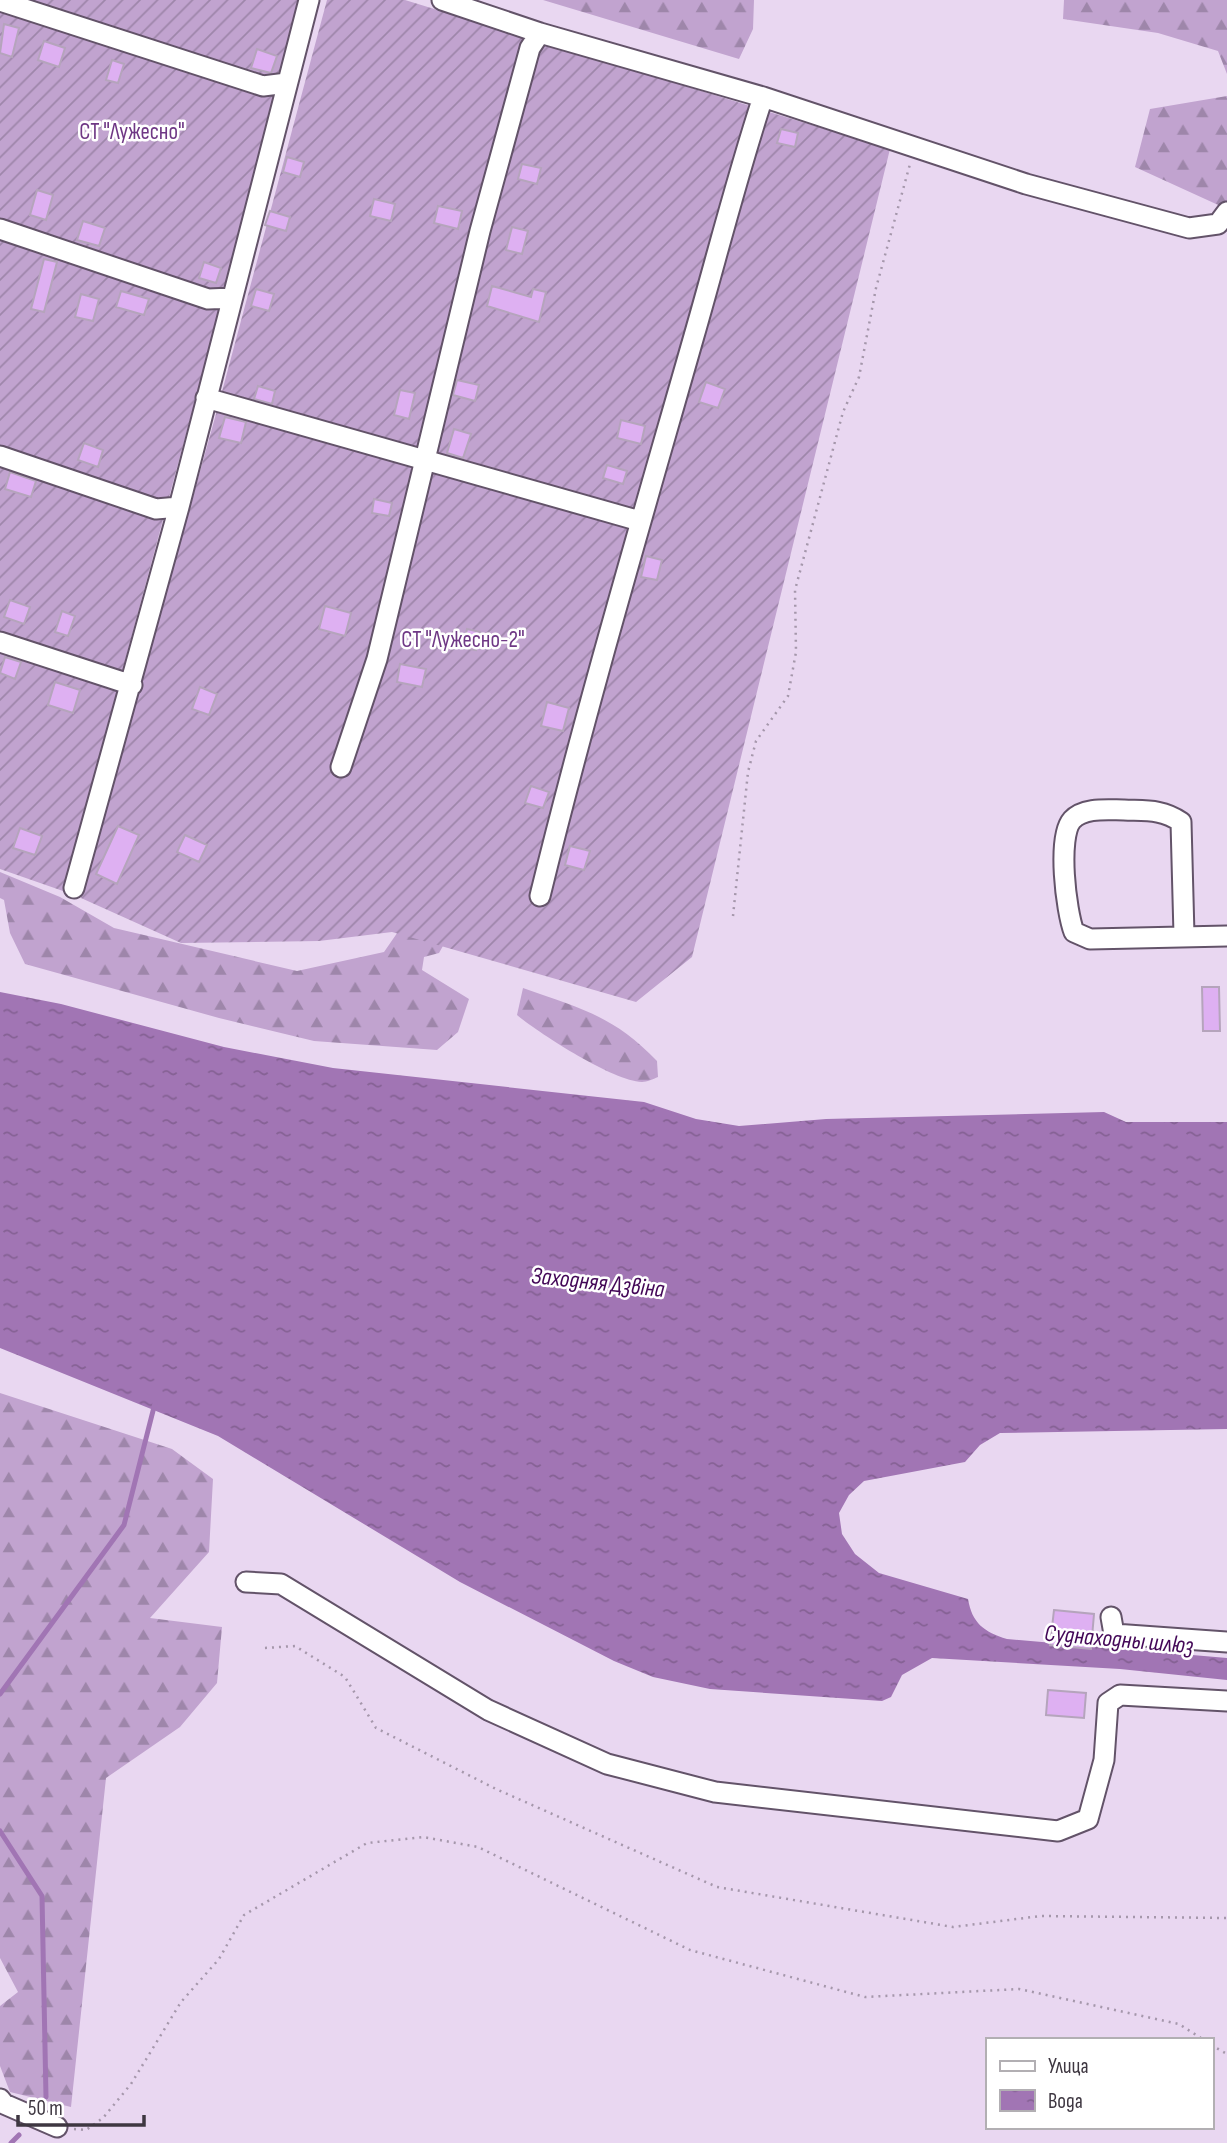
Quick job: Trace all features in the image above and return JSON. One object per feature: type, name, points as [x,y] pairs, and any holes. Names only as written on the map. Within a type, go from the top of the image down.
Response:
[{"type":"lane","points":[[74,888],[132,685],[309,0]]},
{"type":"lane","points":[[442,0],[540,33],[763,97],[1026,184],[1189,228],[1218,224],[1227,212]]},
{"type":"lane","points":[[0,1],[264,86],[287,83]]},
{"type":"lane","points":[[341,767],[377,660],[480,231],[530,48],[540,33]]},
{"type":"lane","points":[[540,896],[583,718],[620,604],[640,521],[740,167],[763,97]]},
{"type":"lane","points":[[0,229],[208,299],[232,298]]},
{"type":"lane","points":[[206,398],[640,521]]},
{"type":"lane","points":[[0,456],[156,509],[179,507]]},
{"type":"lane","points":[[0,642],[132,685]]},
{"type":"lane","points":[[1184,935],[1181,822],[1164,811],[1094,810],[1073,818],[1065,833],[1066,913],[1074,932],[1090,939],[1227,936]]},
{"type":"lane","points":[[246,1582],[281,1584],[488,1710],[607,1764],[715,1792],[1058,1831],[1088,1819],[1104,1760],[1108,1703],[1120,1695],[1227,1701]]},
{"type":"lane","points":[[1111,1617],[1114,1634],[1227,1642]]},
{"type":"lane","points":[[0,2099],[4,2104],[57,2127]]},
{"type":"path","points":[[733,916],[748,772],[756,741],[788,696],[796,652],[795,590],[843,412],[859,377],[876,288],[915,146]]},
{"type":"path","points":[[265,1648],[295,1646],[345,1677],[376,1728],[496,1789],[717,1887],[953,1927],[1041,1916],[1227,1918]]},
{"type":"path","points":[[57,2127],[86,2130],[103,2118],[131,2084],[181,2002],[219,1959],[244,1915],[367,1843],[423,1837],[478,1847],[690,1950],[851,1994],[865,1997],[1019,1989],[1179,2024],[1201,2038]]},
{"type":"green space","name":"СТ \"Лужесно\"","points":[[0,0],[303,0],[63,891],[0,869]]},
{"type":"green space","name":"СТ \"Лужесно-2\"","points":[[327,0],[405,0],[890,149],[692,957],[636,1002],[392,932],[319,941],[181,943],[81,898],[216,414]]},
{"type":"green space","points":[[543,0],[754,0],[753,29],[739,59]]},
{"type":"green space","points":[[1064,0],[1227,0],[1227,74],[1218,51],[1158,33],[1063,19]]},
{"type":"green space","points":[[1227,96],[1227,209],[1135,167],[1150,109]]},
{"type":"green space","points":[[0,872],[60,897],[114,928],[297,971],[384,952],[402,926],[457,921],[439,953],[424,957],[422,970],[469,999],[458,1032],[437,1050],[314,1041],[219,1018],[25,964],[10,933],[4,900],[0,898]]},
{"type":"green space","points":[[523,988],[611,1023],[657,1061],[658,1077],[642,1082],[613,1074],[542,1033],[517,1015]]},
{"type":"green space","points":[[0,1393],[172,1449],[213,1479],[209,1552],[150,1618],[222,1627],[217,1683],[180,1727],[106,1778],[71,2107],[10,2092],[0,2066],[0,2006],[18,1992],[0,1958]]},
{"type":"water","name":"Заходняя Дзвіна","points":[[0,992],[61,1004],[224,1047],[333,1068],[644,1102],[696,1119],[739,1126],[826,1119],[1104,1112],[1126,1122],[1227,1122],[1227,1429],[1000,1433],[980,1445],[965,1462],[864,1481],[849,1495],[839,1513],[842,1534],[855,1554],[879,1573],[968,1599],[980,1625],[999,1636],[1007,1639],[1227,1658],[1227,1680],[1120,1669],[932,1658],[902,1675],[891,1697],[882,1701],[710,1689],[653,1677],[614,1661],[460,1582],[218,1436],[0,1348]]},
{"type":"building","points":[[4,24],[19,28],[12,57],[0,53]]},
{"type":"building","points":[[44,41],[65,48],[59,67],[38,60]]},
{"type":"building","points":[[257,49],[277,56],[271,73],[251,68]]},
{"type":"building","points":[[112,60],[124,64],[118,83],[106,80]]},
{"type":"building","points":[[781,129],[798,133],[795,147],[777,143]]},
{"type":"building","points":[[287,157],[304,162],[300,177],[283,172]]},
{"type":"building","points":[[522,164],[541,168],[537,184],[518,179]]},
{"type":"building","points":[[37,190],[53,195],[46,220],[30,215]]},
{"type":"building","points":[[374,199],[395,204],[391,221],[370,216]]},
{"type":"building","points":[[438,206],[462,211],[458,229],[434,223]]},
{"type":"building","points":[[270,211],[290,217],[286,231],[265,225]]},
{"type":"building","points":[[83,221],[105,228],[99,246],[77,240]]},
{"type":"building","points":[[512,227],[528,231],[522,254],[506,250]]},
{"type":"building","points":[[44,259],[57,262],[44,312],[31,309]]},
{"type":"building","points":[[204,262],[221,268],[216,283],[199,278]]},
{"type":"building","points":[[492,286],[531,297],[533,289],[546,292],[539,322],[487,306]]},
{"type":"building","points":[[256,289],[274,294],[269,311],[251,306]]},
{"type":"building","points":[[121,291],[149,299],[144,315],[116,307]]},
{"type":"building","points":[[81,294],[99,299],[93,321],[75,317]]},
{"type":"building","points":[[457,380],[479,385],[475,401],[453,395]]},
{"type":"building","points":[[706,382],[725,389],[718,408],[699,402]]},
{"type":"building","points":[[258,386],[275,391],[272,404],[254,399]]},
{"type":"building","points":[[400,390],[415,393],[409,419],[394,415]]},
{"type":"building","points":[[225,417],[246,422],[241,443],[219,438]]},
{"type":"building","points":[[621,420],[645,426],[641,444],[617,438]]},
{"type":"building","points":[[454,429],[471,434],[463,458],[447,453]]},
{"type":"building","points":[[84,443],[103,450],[98,467],[78,460]]},
{"type":"building","points":[[607,465],[627,471],[623,484],[603,478]]},
{"type":"building","points":[[10,472],[36,481],[31,497],[5,489]]},
{"type":"building","points":[[374,499],[392,503],[389,516],[372,513]]},
{"type":"building","points":[[646,556],[662,560],[657,580],[641,577]]},
{"type":"building","points":[[10,600],[30,607],[24,624],[4,617]]},
{"type":"building","points":[[325,606],[351,613],[345,636],[319,629]]},
{"type":"building","points":[[62,611],[75,616],[68,636],[55,632]]},
{"type":"building","points":[[467,629],[480,632],[476,650],[463,648]]},
{"type":"building","points":[[5,657],[21,662],[15,679],[0,673]]},
{"type":"building","points":[[400,664],[426,669],[422,687],[397,682]]},
{"type":"building","points":[[55,682],[80,690],[73,713],[48,705]]},
{"type":"building","points":[[200,687],[217,694],[209,715],[192,709]]},
{"type":"building","points":[[547,702],[569,708],[563,731],[541,726]]},
{"type":"building","points":[[531,786],[549,792],[543,808],[525,803]]},
{"type":"building","points":[[118,826],[139,835],[117,884],[96,874]]},
{"type":"building","points":[[20,828],[42,836],[35,855],[13,848]]},
{"type":"building","points":[[185,835],[207,845],[199,862],[177,852]]},
{"type":"building","points":[[570,846],[590,851],[584,870],[565,865]]},
{"type":"building","points":[[1202,987],[1219,987],[1220,1031],[1203,1031]]},
{"type":"building","points":[[1054,1610],[1094,1614],[1091,1649],[1050,1645]]},
{"type":"building","points":[[1048,1690],[1086,1693],[1084,1718],[1046,1715]]},
{"type":"waterway","points":[[0,1694],[124,1525],[155,1403]]},
{"type":"waterway","points":[[0,1831],[42,1896],[46,2097]]},
{"type":"waterway","points":[[11,2143],[19,2135]]},
{"type":"water label","name":"Суднаходны шлюз","points":[[1119,1639]]}]
